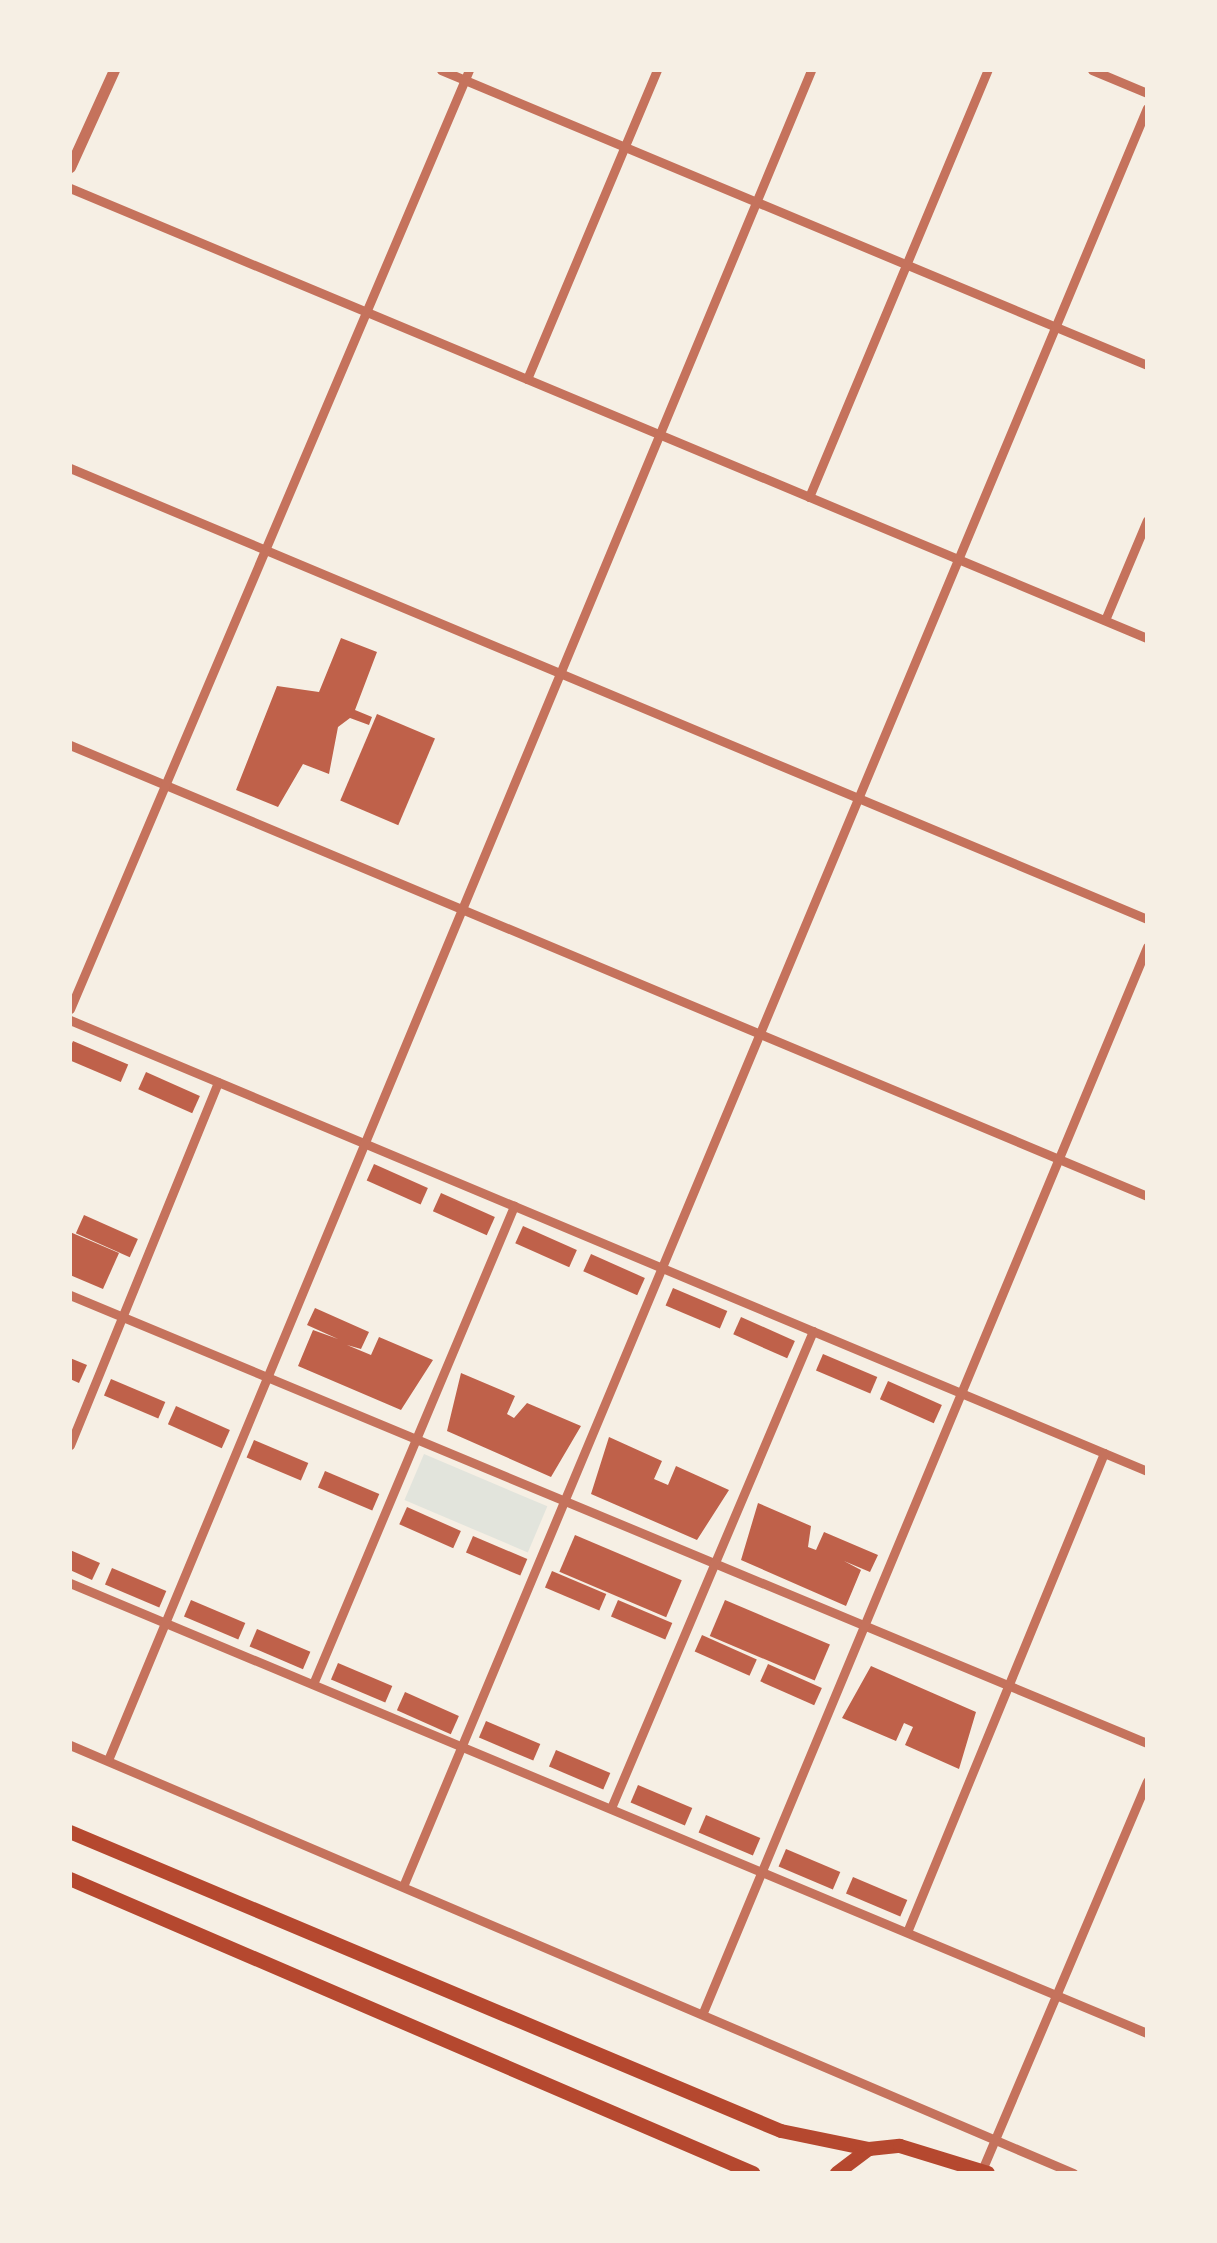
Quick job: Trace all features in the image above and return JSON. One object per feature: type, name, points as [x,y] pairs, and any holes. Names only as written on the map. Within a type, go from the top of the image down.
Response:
[{"type":"main road","points":[[70,1832],[781,2131],[870,2149],[927,2151],[985,2172]]},
{"type":"main road","points":[[70,1879],[754,2173]]},
{"type":"main road","points":[[836,2173],[870,2149]]},
{"type":"street","points":[[70,167],[114,70]]},
{"type":"street","points":[[441,70],[467,75],[624,147],[1147,365]]},
{"type":"street","points":[[526,379],[657,70]]},
{"type":"street","points":[[108,1760],[166,1625],[264,1374],[811,70]]},
{"type":"street","points":[[808,497],[988,70]]},
{"type":"street","points":[[1092,70],[1147,93]]},
{"type":"street","points":[[70,1009],[271,552],[467,75]]},
{"type":"street","points":[[404,1884],[1147,108]]},
{"type":"street","points":[[70,188],[1147,638]]},
{"type":"street","points":[[70,468],[1147,919]]},
{"type":"street","points":[[1106,620],[1147,520]]},
{"type":"street","points":[[70,745],[1147,1196]]},
{"type":"street","points":[[704,2010],[1147,947]]},
{"type":"street","points":[[70,1020],[1147,1471]]},
{"type":"street","points":[[70,1445],[218,1082]]},
{"type":"street","points":[[313,1684],[514,1206]]},
{"type":"street","points":[[70,1295],[1147,1743]]},
{"type":"street","points":[[611,1808],[813,1331]]},
{"type":"street","points":[[907,1932],[1104,1453]]},
{"type":"street","points":[[70,1584],[1147,2034]]},
{"type":"street","points":[[70,1744],[704,2010],[1073,2173]]},
{"type":"street","points":[[985,2172],[1147,1782]]},
{"type":"shaded area","points":[[424,1454],[547,1506],[528,1552],[404,1500]]},
{"type":"building","points":[[341,638],[377,652],[355,710],[372,717],[369,725],[350,718],[338,727],[329,774],[303,764],[278,807],[236,790],[277,686],[319,692]]},
{"type":"building","points":[[377,714],[435,739],[398,825],[340,801]]},
{"type":"building","points":[[73,1041],[128,1064],[121,1082],[70,1060]]},
{"type":"building","points":[[146,1072],[200,1096],[192,1113],[138,1089]]},
{"type":"building","points":[[374,1164],[428,1188],[421,1204],[367,1180]]},
{"type":"building","points":[[441,1193],[495,1217],[487,1235],[433,1211]]},
{"type":"building","points":[[84,1215],[138,1239],[130,1257],[76,1233]]},
{"type":"building","points":[[523,1226],[577,1250],[569,1267],[515,1243]]},
{"type":"building","points":[[70,1232],[119,1253],[103,1289],[70,1275]]},
{"type":"building","points":[[591,1254],[645,1278],[637,1295],[583,1271]]},
{"type":"building","points":[[673,1288],[727,1311],[720,1329],[666,1305]]},
{"type":"building","points":[[315,1308],[369,1332],[361,1349],[347,1345],[371,1355],[379,1337],[433,1360],[401,1410],[298,1366],[313,1330],[338,1339],[307,1325]]},
{"type":"building","points":[[741,1317],[795,1341],[787,1358],[733,1334]]},
{"type":"building","points":[[823,1354],[877,1377],[870,1394],[816,1371]]},
{"type":"building","points":[[70,1358],[87,1365],[79,1383],[70,1379]]},
{"type":"building","points":[[461,1373],[515,1396],[507,1414],[514,1418],[527,1403],[581,1426],[551,1477],[447,1431]]},
{"type":"building","points":[[111,1379],[165,1402],[158,1419],[104,1396]]},
{"type":"building","points":[[888,1381],[942,1405],[934,1423],[880,1399]]},
{"type":"building","points":[[176,1406],[230,1430],[222,1448],[168,1424]]},
{"type":"building","points":[[609,1437],[662,1461],[654,1479],[668,1485],[676,1466],[729,1490],[697,1540],[591,1494]]},
{"type":"building","points":[[254,1440],[308,1463],[301,1481],[247,1457]]},
{"type":"building","points":[[325,1471],[379,1494],[372,1511],[318,1488]]},
{"type":"building","points":[[758,1503],[811,1526],[808,1547],[816,1550],[824,1532],[878,1555],[870,1572],[844,1561],[861,1570],[846,1606],[741,1560]]},
{"type":"building","points":[[407,1507],[461,1531],[453,1548],[399,1524]]},
{"type":"building","points":[[575,1535],[682,1580],[666,1617],[559,1572]]},
{"type":"building","points":[[473,1536],[527,1559],[520,1576],[466,1553]]},
{"type":"building","points":[[70,1550],[100,1563],[92,1580],[70,1570]]},
{"type":"building","points":[[112,1568],[166,1591],[159,1608],[105,1585]]},
{"type":"building","points":[[552,1571],[606,1594],[599,1611],[545,1588]]},
{"type":"building","points":[[191,1600],[245,1623],[238,1640],[184,1617]]},
{"type":"building","points":[[618,1600],[672,1623],[665,1640],[611,1617]]},
{"type":"building","points":[[725,1600],[830,1645],[815,1680],[710,1636]]},
{"type":"building","points":[[257,1629],[310,1652],[303,1669],[250,1646]]},
{"type":"building","points":[[702,1635],[757,1659],[749,1676],[695,1651]]},
{"type":"building","points":[[338,1663],[392,1686],[385,1703],[331,1680]]},
{"type":"building","points":[[768,1664],[822,1688],[814,1705],[760,1681]]},
{"type":"building","points":[[871,1666],[976,1712],[959,1769],[905,1745],[913,1727],[904,1723],[896,1741],[842,1718]]},
{"type":"building","points":[[405,1692],[459,1716],[451,1734],[397,1710]]},
{"type":"building","points":[[486,1721],[540,1744],[533,1761],[479,1738]]},
{"type":"building","points":[[556,1750],[610,1773],[603,1790],[549,1767]]},
{"type":"building","points":[[638,1785],[692,1808],[685,1826],[631,1802]]},
{"type":"building","points":[[706,1815],[760,1838],[753,1856],[699,1832]]},
{"type":"building","points":[[786,1849],[840,1872],[833,1890],[779,1866]]},
{"type":"building","points":[[853,1877],[907,1900],[900,1917],[846,1894]]}]
